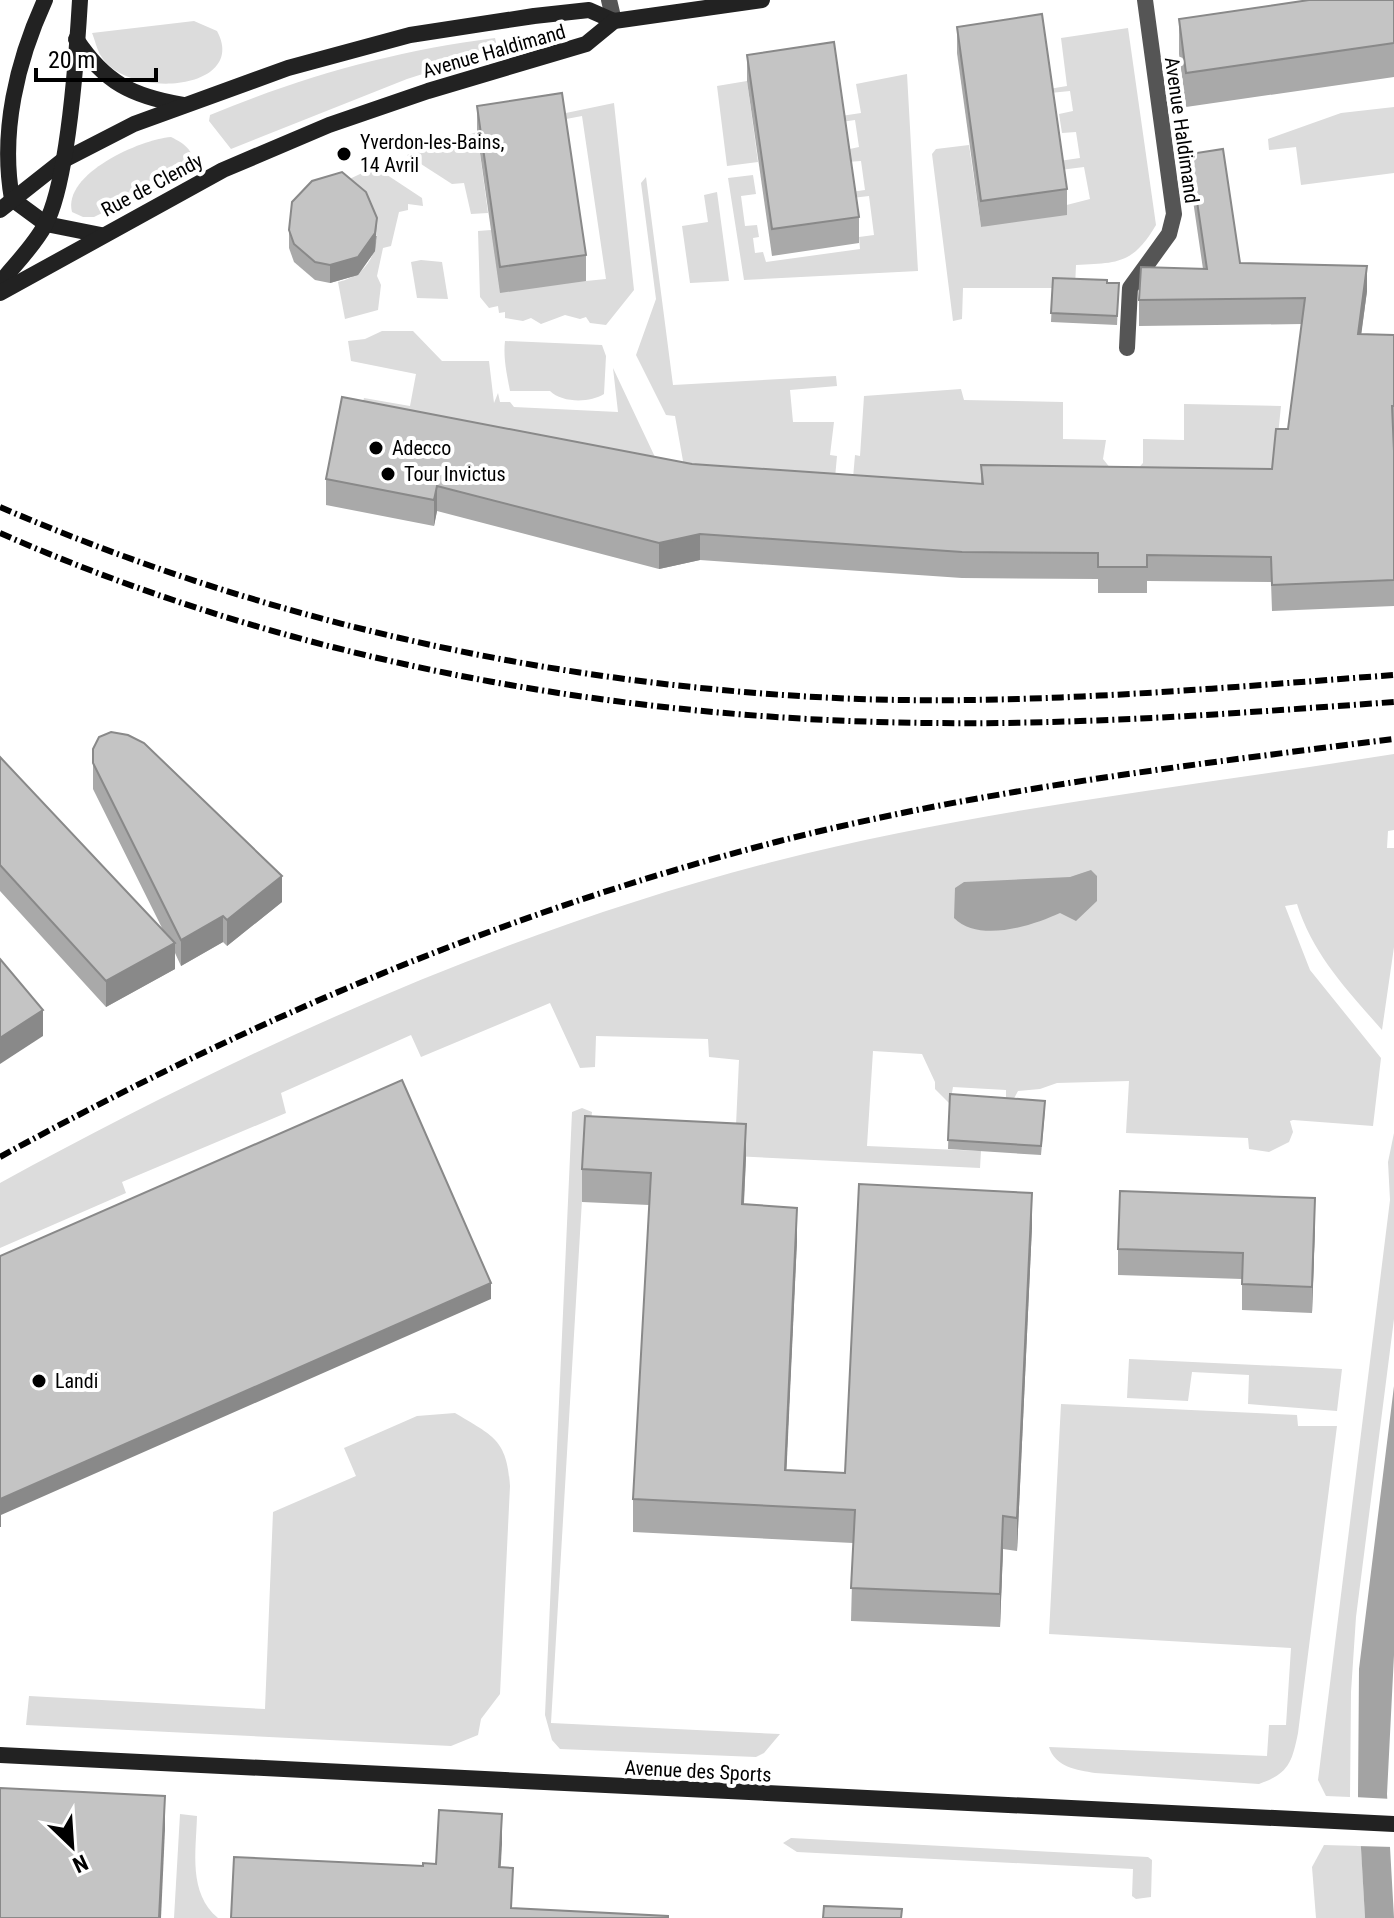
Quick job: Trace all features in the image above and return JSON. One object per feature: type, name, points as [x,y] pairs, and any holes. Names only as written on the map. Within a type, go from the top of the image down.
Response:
[{"type":"street","points":[[6,205],[12,98],[34,25],[45,0]]},
{"type":"street","points":[[0,283],[46,224],[62,161],[80,0]]},
{"type":"street","points":[[609,0],[614,21]]},
{"type":"street","name":"Avenue Haldimand","points":[[329,125],[428,91],[586,44],[614,21],[762,0]]},
{"type":"street","name":"Avenue Haldimand","points":[[1127,348],[1130,288],[1169,234],[1174,214],[1145,0]]},
{"type":"street","points":[[6,205],[62,161],[134,124],[288,68],[410,35],[589,10],[614,21]]},
{"type":"street","points":[[76,39],[92,64],[121,86],[149,99],[185,105]]},
{"type":"street","name":"Rue de Clendy","points":[[0,293],[223,170],[329,125]]},
{"type":"street","points":[[6,205],[46,224],[101,235]]},
{"type":"street","name":"Avenue des Sports","points":[[0,1755],[1394,1824]]},
{"type":"shaded area","points":[[194,21],[217,31],[222,51],[216,66],[202,77],[182,82],[158,83],[135,79],[115,70],[101,56],[92,33]]},
{"type":"shaded area","points":[[1128,28],[1156,225],[1140,247],[1123,259],[1076,265],[1075,288],[963,288],[962,319],[953,321],[932,154],[936,149],[969,145],[981,227],[1090,199],[1084,167],[1060,170],[1059,161],[1080,158],[1076,132],[1062,133],[1059,114],[1073,111],[1070,91],[1050,93],[1049,89],[1067,86],[1061,38]]},
{"type":"shaded area","points":[[495,38],[498,50],[407,79],[231,149],[209,121],[210,115],[315,77],[421,50]]},
{"type":"shaded area","points":[[907,74],[918,271],[744,280],[728,178],[753,175],[756,194],[741,196],[745,226],[757,225],[759,237],[753,238],[755,253],[763,252],[766,262],[860,249],[859,237],[874,235],[869,196],[852,198],[851,192],[865,190],[861,161],[847,162],[845,150],[859,147],[855,120],[841,122],[841,116],[861,113],[856,84]]},
{"type":"shaded area","points":[[747,81],[758,162],[727,166],[717,86]]},
{"type":"shaded area","points":[[614,103],[634,290],[606,325],[590,323],[586,317],[580,319],[565,315],[541,324],[531,318],[523,321],[505,318],[505,312],[499,313],[498,306],[489,308],[480,297],[478,231],[491,230],[586,281],[606,279],[582,116],[561,120],[561,114]]},
{"type":"shaded area","points":[[1394,107],[1394,173],[1301,185],[1296,147],[1269,150],[1268,139],[1341,113]]},
{"type":"shaded area","points":[[477,132],[488,213],[471,214],[464,183],[452,184],[407,155]]},
{"type":"shaded area","points":[[171,137],[191,153],[191,169],[94,217],[83,217],[72,212],[72,198],[91,172],[141,144]]},
{"type":"shaded area","points":[[375,167],[422,198],[423,206],[408,204],[408,210],[399,212],[391,246],[383,248],[377,276],[381,285],[378,310],[345,319],[338,282],[354,276],[366,266],[377,236],[326,190]]},
{"type":"shaded area","points":[[646,177],[673,385],[836,376],[837,386],[790,390],[793,422],[834,422],[830,455],[837,456],[833,500],[688,489],[675,416],[666,415],[636,355],[656,299],[641,183]]},
{"type":"shaded area","points":[[717,192],[729,281],[690,283],[682,226],[708,222],[704,195]]},
{"type":"shaded area","points":[[411,262],[442,262],[448,299],[417,298]]},
{"type":"shaded area","points":[[382,331],[413,331],[442,361],[489,361],[494,403],[498,393],[500,402],[510,402],[514,407],[618,412],[613,368],[663,474],[361,408],[364,398],[410,406],[416,374],[351,361],[348,341],[365,339]]},
{"type":"shaded area","points":[[505,341],[602,345],[606,356],[604,394],[576,400],[562,398],[550,391],[510,391]]},
{"type":"shaded area","points":[[961,389],[964,400],[1063,402],[1063,439],[1106,440],[1103,459],[1111,469],[983,490],[851,501],[855,455],[860,456],[864,396]]},
{"type":"shaded area","points":[[1184,404],[1281,406],[1272,494],[1134,473],[1143,463],[1143,439],[1184,440]]},
{"type":"shaded area","points":[[1394,754],[1394,830],[1388,831],[1387,848],[1394,848],[1394,947],[1382,1030],[1322,956],[1297,904],[1285,906],[1310,970],[1381,1058],[1373,1126],[1293,1120],[1290,1121],[1293,1132],[1289,1142],[1269,1152],[1249,1149],[1248,1138],[1126,1133],[1129,1081],[1057,1083],[1040,1089],[1018,1091],[1010,1106],[1006,1105],[1006,1090],[953,1087],[950,1104],[935,1089],[935,1082],[922,1054],[873,1051],[867,1146],[981,1151],[980,1168],[585,1149],[551,1723],[780,1734],[764,1753],[756,1757],[560,1749],[552,1740],[545,1715],[572,1112],[582,1108],[592,1112],[589,1138],[735,1147],[739,1060],[709,1057],[708,1039],[596,1036],[595,1067],[580,1068],[550,1003],[421,1057],[411,1035],[281,1093],[286,1113],[122,1182],[126,1193],[0,1248],[0,1183],[187,1086],[282,1041],[475,958],[574,922],[674,889],[776,861],[929,827],[1084,800]]},
{"type":"shaded area","points":[[1091,870],[1097,876],[1097,901],[1076,921],[1060,913],[1021,927],[991,931],[977,930],[954,918],[955,888],[964,882],[1070,877]]},
{"type":"shaded area","points":[[1394,1133],[1394,1319],[1356,1617],[1351,1692],[1350,1797],[1326,1796],[1318,1780],[1390,1200],[1388,1162]]},
{"type":"shaded area","points":[[1129,1359],[1342,1369],[1337,1411],[1248,1404],[1249,1375],[1192,1372],[1188,1401],[1127,1398]]},
{"type":"shaded area","points":[[1394,1386],[1394,1655],[1387,1794],[1394,1918],[1365,1918],[1358,1796],[1359,1669]]},
{"type":"shaded area","points":[[1061,1404],[1297,1415],[1298,1426],[1337,1426],[1298,1733],[1291,1760],[1276,1776],[1259,1784],[1095,1773],[1061,1763],[1052,1754],[1049,1747],[1267,1756],[1269,1725],[1286,1725],[1291,1648],[1049,1634]]},
{"type":"shaded area","points":[[455,1413],[496,1440],[505,1458],[510,1486],[500,1694],[481,1719],[478,1735],[451,1746],[26,1725],[29,1696],[265,1709],[273,1512],[356,1476],[344,1448],[417,1416]]},
{"type":"shaded area","points":[[180,1814],[197,1816],[195,1858],[198,1884],[208,1908],[218,1918],[174,1918]]},
{"type":"shaded area","points":[[791,1838],[1148,1857],[1152,1860],[1151,1897],[1136,1899],[1132,1896],[1133,1869],[797,1852],[783,1843]]},
{"type":"shaded area","points":[[1324,1845],[1361,1846],[1365,1918],[1316,1918],[1312,1867]]},
{"type":"pier","points":[[1354,1797],[1392,1799],[1394,1847],[1357,1846]]},
{"type":"building","points":[[1309,0],[1394,0],[1394,43],[1186,73],[1179,19]]},
{"type":"building","points":[[1042,14],[1067,189],[981,201],[957,27]]},
{"type":"building","points":[[834,42],[859,217],[772,229],[747,55]]},
{"type":"building","points":[[562,93],[586,255],[500,267],[477,106]]},
{"type":"building","points":[[1223,149],[1240,263],[1367,266],[1358,334],[1394,335],[1394,580],[1272,585],[1271,557],[1147,555],[1147,567],[1098,567],[1098,553],[962,552],[700,534],[659,543],[437,486],[434,500],[326,479],[342,397],[692,464],[983,484],[981,465],[1272,469],[1276,429],[1288,429],[1305,298],[1139,300],[1141,267],[1207,269],[1190,154]]},
{"type":"building","points":[[342,172],[366,192],[377,218],[375,233],[358,257],[330,265],[315,262],[294,244],[289,230],[292,202],[312,181]]},
{"type":"building","points":[[1053,278],[1119,283],[1117,316],[1051,313]]},
{"type":"building","points":[[111,732],[128,735],[144,743],[282,876],[227,920],[223,916],[181,940],[93,763],[93,749],[99,737]]},
{"type":"building","points":[[0,757],[175,943],[106,981],[0,865]]},
{"type":"building","points":[[0,959],[43,1010],[0,1038]]},
{"type":"building","points":[[402,1080],[491,1283],[0,1499],[0,1256]]},
{"type":"building","points":[[950,1094],[1045,1101],[1041,1146],[948,1140]]},
{"type":"building","points":[[585,1116],[746,1124],[742,1204],[797,1208],[785,1470],[845,1473],[859,1184],[1032,1193],[1017,1518],[1003,1516],[1000,1594],[851,1588],[855,1510],[633,1499],[651,1173],[582,1169]]},
{"type":"building","points":[[1120,1191],[1315,1198],[1312,1287],[1242,1284],[1243,1253],[1118,1249]]},
{"type":"building","points":[[0,1788],[165,1796],[159,1918],[0,1918]]},
{"type":"building","points":[[439,1810],[502,1814],[499,1867],[513,1868],[511,1908],[668,1918],[231,1918],[234,1857],[423,1866],[423,1863],[436,1864]]},
{"type":"building","points":[[824,1906],[902,1909],[901,1918],[823,1918]]},
{"type":"railway","points":[[0,507],[207,585],[313,616],[421,643],[639,681],[859,699],[993,700],[1394,675]]},
{"type":"railway","points":[[0,533],[110,578],[223,616],[339,649],[456,675],[574,695],[693,710],[812,719],[989,723],[1162,717],[1394,702]]},
{"type":"railway","points":[[0,1157],[187,1061],[378,975],[476,937],[675,870],[852,824],[1006,793],[1161,769],[1394,739]]},
{"type":"place","name":"Yverdon-les-Bains, 14 Avril","points":[[344,154]]},
{"type":"place","name":"Adecco","points":[[376,448]]},
{"type":"place","name":"Tour Invictus","points":[[388,474]]},
{"type":"place","name":"Landi","points":[[39,1381]]}]
